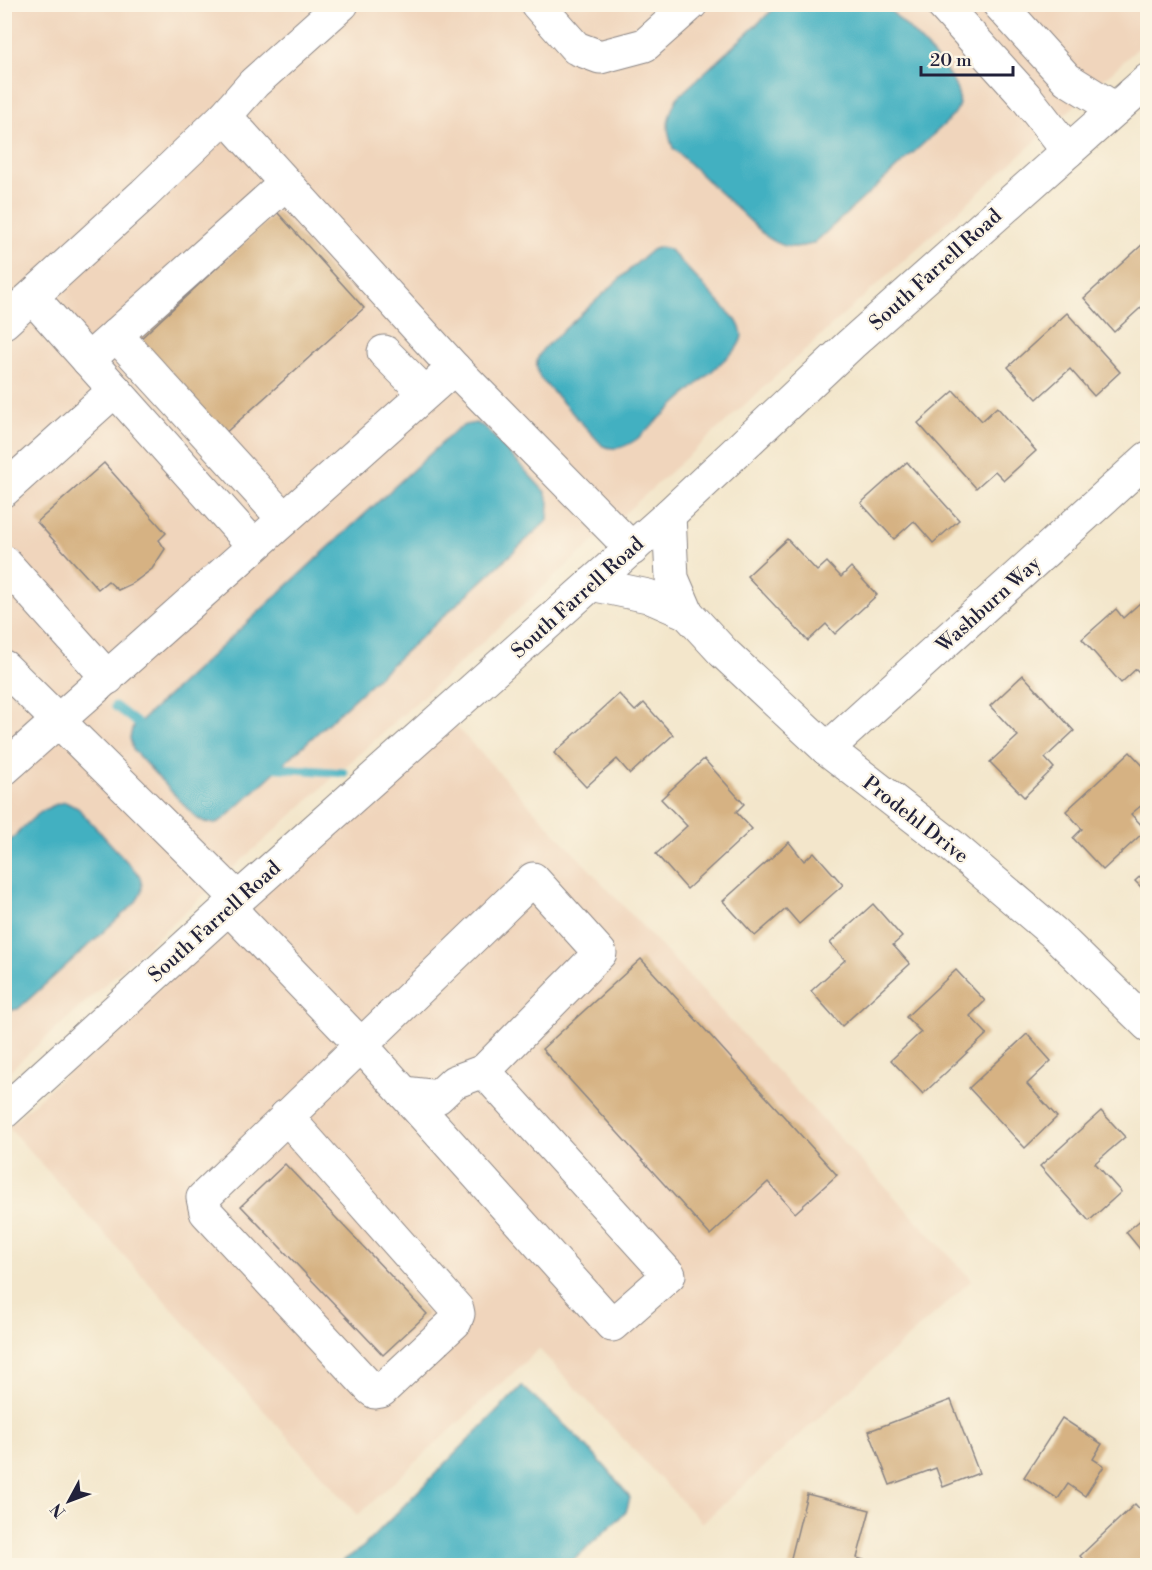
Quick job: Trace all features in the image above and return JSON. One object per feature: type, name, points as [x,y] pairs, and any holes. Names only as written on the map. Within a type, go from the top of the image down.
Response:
[{"type":"street","points":[[4,322],[225,116],[254,83],[342,4]]},
{"type":"street","points":[[537,4],[576,48],[600,57],[645,45],[691,4]]},
{"type":"street","points":[[942,4],[1025,96],[1068,151]]},
{"type":"street","points":[[999,4],[1067,79],[1115,109]]},
{"type":"street","name":"South Farrell Road","points":[[4,1112],[233,903],[632,549],[851,344],[1148,80]]},
{"type":"street","points":[[225,116],[454,368],[632,549]]},
{"type":"street","points":[[88,360],[286,183]]},
{"type":"street","points":[[32,297],[254,546]]},
{"type":"street","points":[[116,335],[288,515]]},
{"type":"street","points":[[384,352],[424,393]]},
{"type":"street","points":[[4,769],[454,368]]},
{"type":"street","points":[[4,490],[116,390]]},
{"type":"street","name":"Washburn Way","points":[[827,749],[1148,458]]},
{"type":"street","name":"Prodehl Drive","points":[[669,515],[672,578],[687,612],[723,652],[827,749],[952,846],[1054,933],[1148,1025]]},
{"type":"street","points":[[4,562],[108,678]]},
{"type":"street","name":"Prodehl Drive","points":[[591,584],[648,596],[687,612]]},
{"type":"street","points":[[4,667],[60,721],[233,903],[612,1325],[669,1275],[484,1071]]},
{"type":"street","points":[[286,1116],[457,1309],[455,1322],[381,1391],[375,1392],[371,1389],[206,1212],[203,1198],[286,1116],[360,1044],[533,879],[600,953],[484,1071],[454,1082],[438,1098],[404,1093]]},
{"type":"shaded area","points":[[5,5],[1147,5],[1147,40],[5,1075]]},
{"type":"shaded area","points":[[451,721],[972,1280],[702,1523],[539,1349],[358,1515],[8,1127]]},
{"type":"water","points":[[778,5],[885,5],[932,53],[954,83],[959,96],[958,107],[947,122],[813,244],[794,247],[784,246],[767,237],[673,148],[668,128],[669,117],[677,98]]},
{"type":"water","points":[[660,247],[669,249],[736,320],[742,332],[741,339],[735,350],[637,439],[621,447],[603,446],[540,378],[537,366],[538,356],[638,262],[652,250]]},
{"type":"water","points":[[476,423],[485,427],[545,492],[549,502],[548,520],[225,818],[216,824],[196,818],[133,750],[130,738],[132,729],[457,429]]},
{"type":"water","points":[[65,802],[78,808],[139,875],[142,883],[141,893],[134,904],[18,1009],[5,1011],[5,846],[40,813]]},
{"type":"water","points":[[522,1386],[606,1467],[630,1498],[626,1512],[568,1565],[337,1565],[363,1547]]},
{"type":"building","points":[[277,212],[364,308],[222,436],[139,340]]},
{"type":"building","points":[[1144,243],[1148,247],[1148,301],[1114,332],[1084,298]]},
{"type":"building","points":[[1067,313],[1120,372],[1094,396],[1070,369],[1037,399],[1008,367]]},
{"type":"building","points":[[954,391],[982,421],[997,407],[1036,451],[1004,480],[995,471],[976,488],[918,423]]},
{"type":"building","points":[[907,462],[959,520],[933,543],[914,521],[894,539],[861,503]]},
{"type":"building","points":[[104,463],[166,533],[159,540],[165,549],[152,569],[133,583],[118,590],[108,581],[98,589],[37,522]]},
{"type":"building","points":[[787,539],[817,571],[827,562],[841,577],[851,567],[877,595],[835,634],[826,624],[808,641],[747,576]]},
{"type":"building","points":[[1140,603],[1148,612],[1148,681],[1136,669],[1121,683],[1082,639],[1116,609],[1123,618]]},
{"type":"building","points":[[1023,675],[1074,731],[1045,758],[1054,768],[1024,797],[990,762],[1018,736],[990,706]]},
{"type":"building","points":[[619,694],[635,711],[644,703],[673,735],[630,774],[617,759],[586,787],[554,753]]},
{"type":"building","points":[[1130,752],[1148,771],[1148,800],[1131,814],[1146,830],[1103,870],[1073,838],[1082,829],[1066,811]]},
{"type":"building","points":[[704,759],[744,804],[736,812],[752,829],[687,889],[656,854],[687,826],[661,799]]},
{"type":"building","points":[[789,842],[804,861],[814,852],[843,885],[799,924],[786,909],[755,936],[723,901]]},
{"type":"building","points":[[1148,869],[1148,894],[1135,881]]},
{"type":"building","points":[[873,904],[902,937],[893,945],[910,964],[842,1026],[811,991],[845,960],[830,943]]},
{"type":"building","points":[[641,959],[837,1175],[795,1213],[768,1182],[710,1235],[542,1049]]},
{"type":"building","points":[[956,970],[985,1001],[970,1016],[987,1034],[923,1094],[891,1060],[921,1032],[906,1017]]},
{"type":"building","points":[[1027,1034],[1051,1061],[1027,1084],[1057,1117],[1025,1148],[969,1088]]},
{"type":"building","points":[[1101,1111],[1125,1137],[1095,1163],[1121,1192],[1089,1221],[1040,1166]]},
{"type":"building","points":[[285,1164],[427,1314],[383,1355],[241,1206]]},
{"type":"building","points":[[1148,1214],[1148,1259],[1126,1232]]},
{"type":"building","points":[[951,1400],[979,1473],[943,1487],[936,1468],[890,1485],[869,1431]]},
{"type":"building","points":[[1062,1418],[1102,1444],[1093,1459],[1104,1466],[1085,1496],[1068,1484],[1058,1499],[1024,1477]]},
{"type":"building","points":[[807,1494],[870,1510],[857,1558],[870,1562],[870,1566],[789,1566]]},
{"type":"building","points":[[1135,1504],[1148,1518],[1148,1566],[1089,1566],[1080,1556]]},
{"type":"waterway","points":[[115,706],[146,730]]},
{"type":"waterway","points":[[268,767],[344,773]]}]
